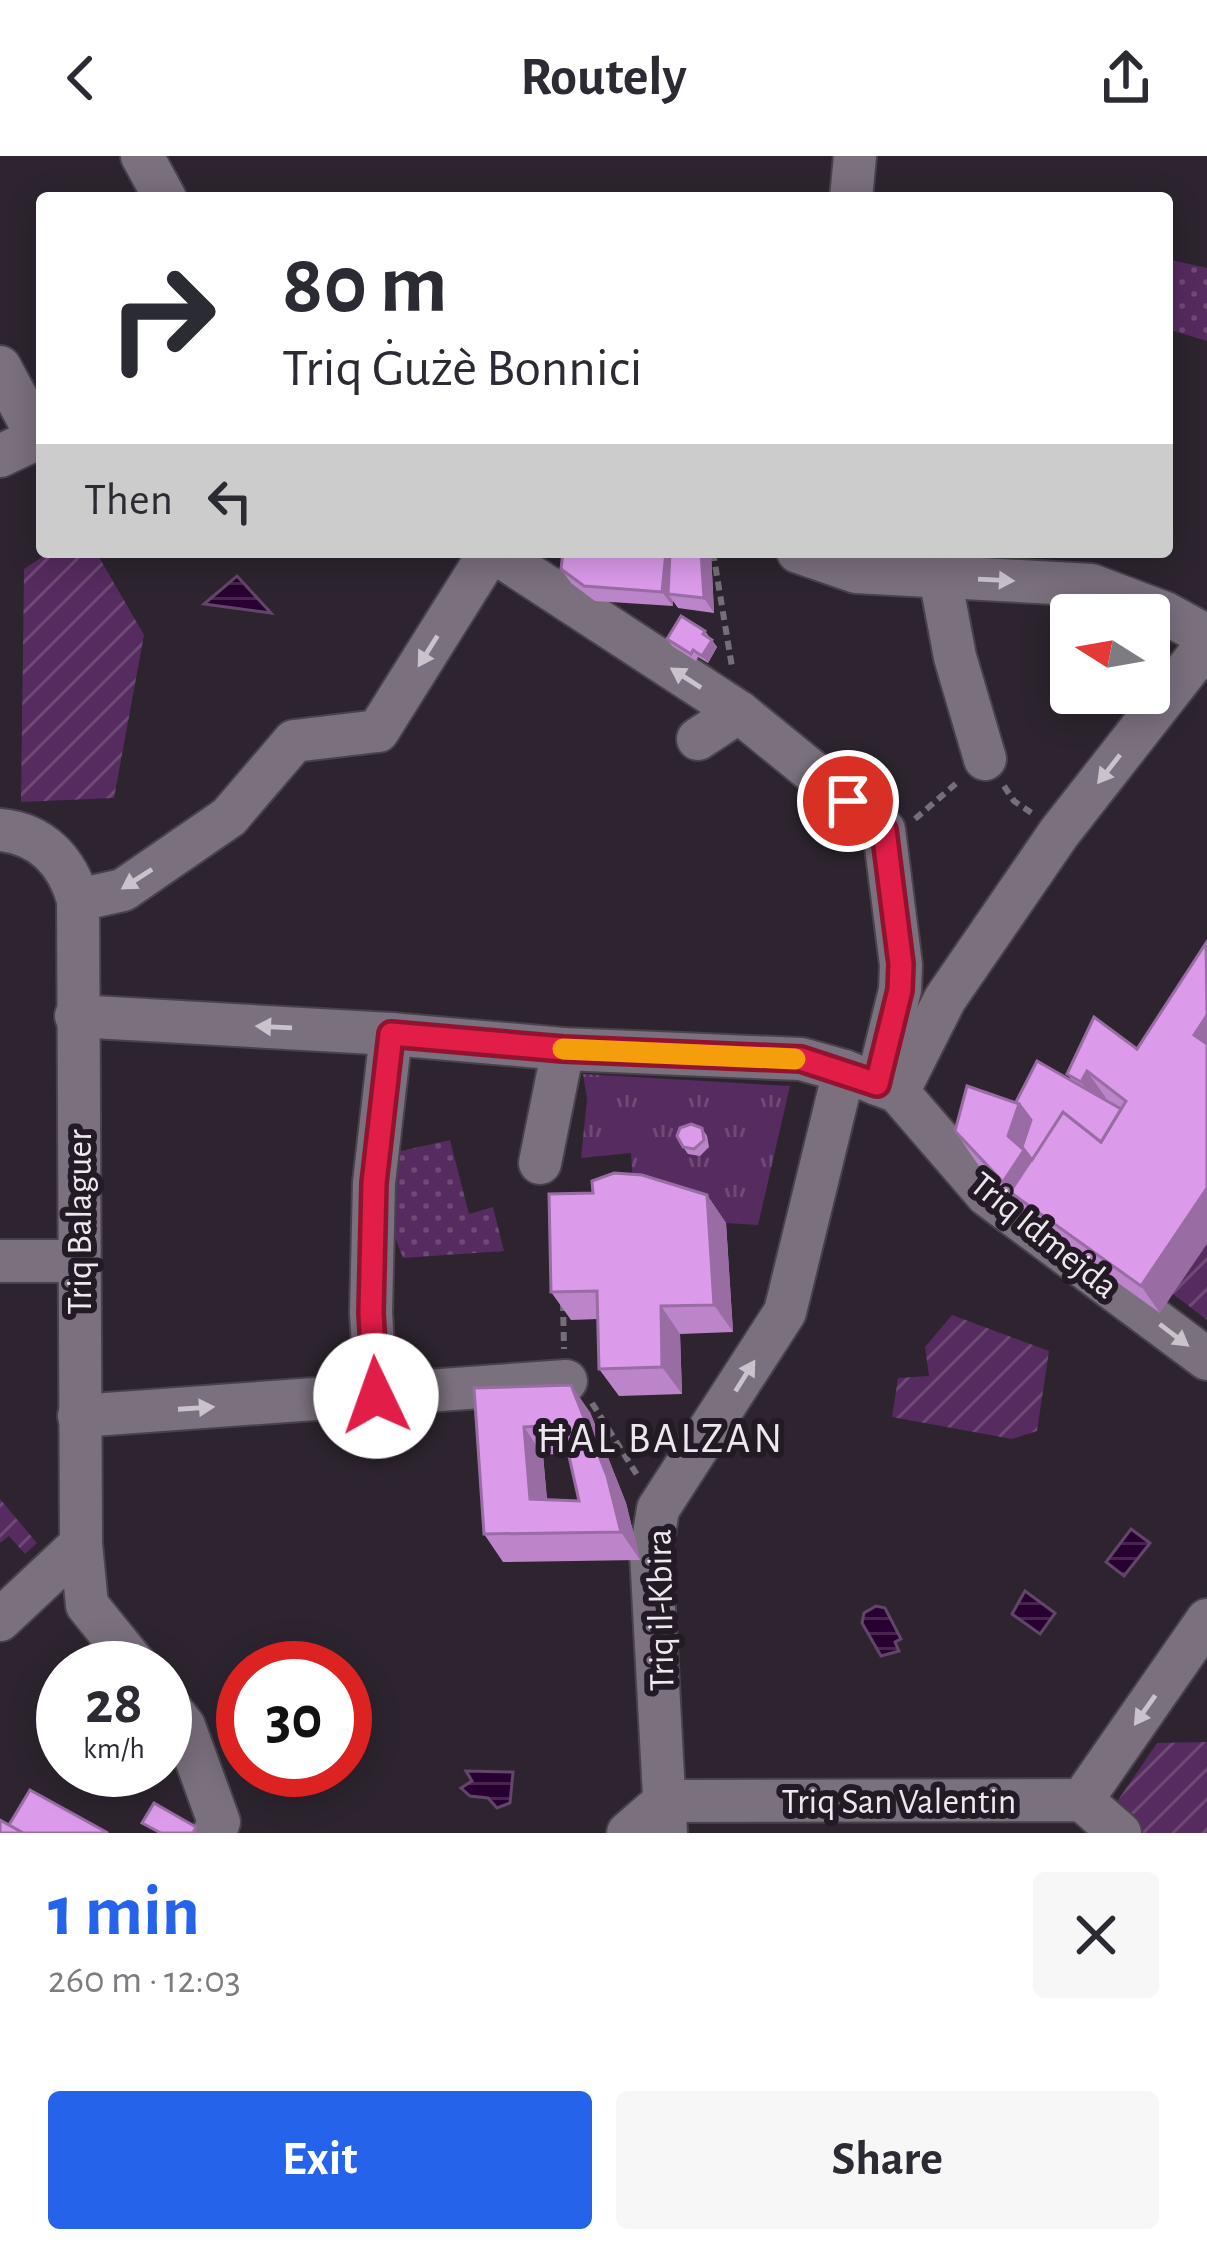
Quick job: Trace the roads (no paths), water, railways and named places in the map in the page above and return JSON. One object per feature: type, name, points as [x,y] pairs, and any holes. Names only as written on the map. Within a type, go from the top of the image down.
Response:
[{"type":"street","points":[[142,156],[162,192]]},
{"type":"street","points":[[852,192],[855,156]]},
{"type":"street","points":[[0,367],[27,443]]},
{"type":"street","points":[[0,830],[20,832],[58,857],[78,900],[123,890],[229,817],[294,741],[378,731],[488,558]]},
{"type":"street","points":[[76,1016],[563,1049],[801,1059],[873,1083],[900,990],[884,830],[739,712],[501,558]]},
{"type":"street","points":[[816,558],[856,572],[1091,585],[1165,613],[1207,640]]},
{"type":"street","points":[[940,577],[955,657],[985,759]]},
{"type":"street","name":"Triq il-Kbira","points":[[666,1817],[651,1552],[658,1509],[784,1312],[873,1083],[935,1018],[1059,832],[1207,640]]},
{"type":"street","points":[[698,739],[739,712]]},
{"type":"street","name":"Triq Balaguer","points":[[78,900],[81,1544],[87,1605],[116,1641]]},
{"type":"street","points":[[900,990],[935,1018]]},
{"type":"street","points":[[376,1396],[371,1313],[374,1183],[391,1034]]},
{"type":"street","points":[[540,1162],[563,1049]]},
{"type":"street","name":"Triq Idmejda","points":[[873,1083],[987,1196],[1207,1359]]},
{"type":"street","points":[[0,1261],[77,1261]]},
{"type":"street","points":[[79,1416],[566,1382]]},
{"type":"street","points":[[0,1620],[81,1544]]},
{"type":"street","points":[[1120,1833],[1082,1800],[1207,1620]]},
{"type":"street","points":[[192,1748],[219,1822],[214,1833]]},
{"type":"street","name":"Triq San Valentin","points":[[666,1817],[1082,1800]]},
{"type":"street","points":[[628,1833],[666,1817]]},
{"type":"district","name":"ĦAL BALZAN","points":[[661,1437]]}]
